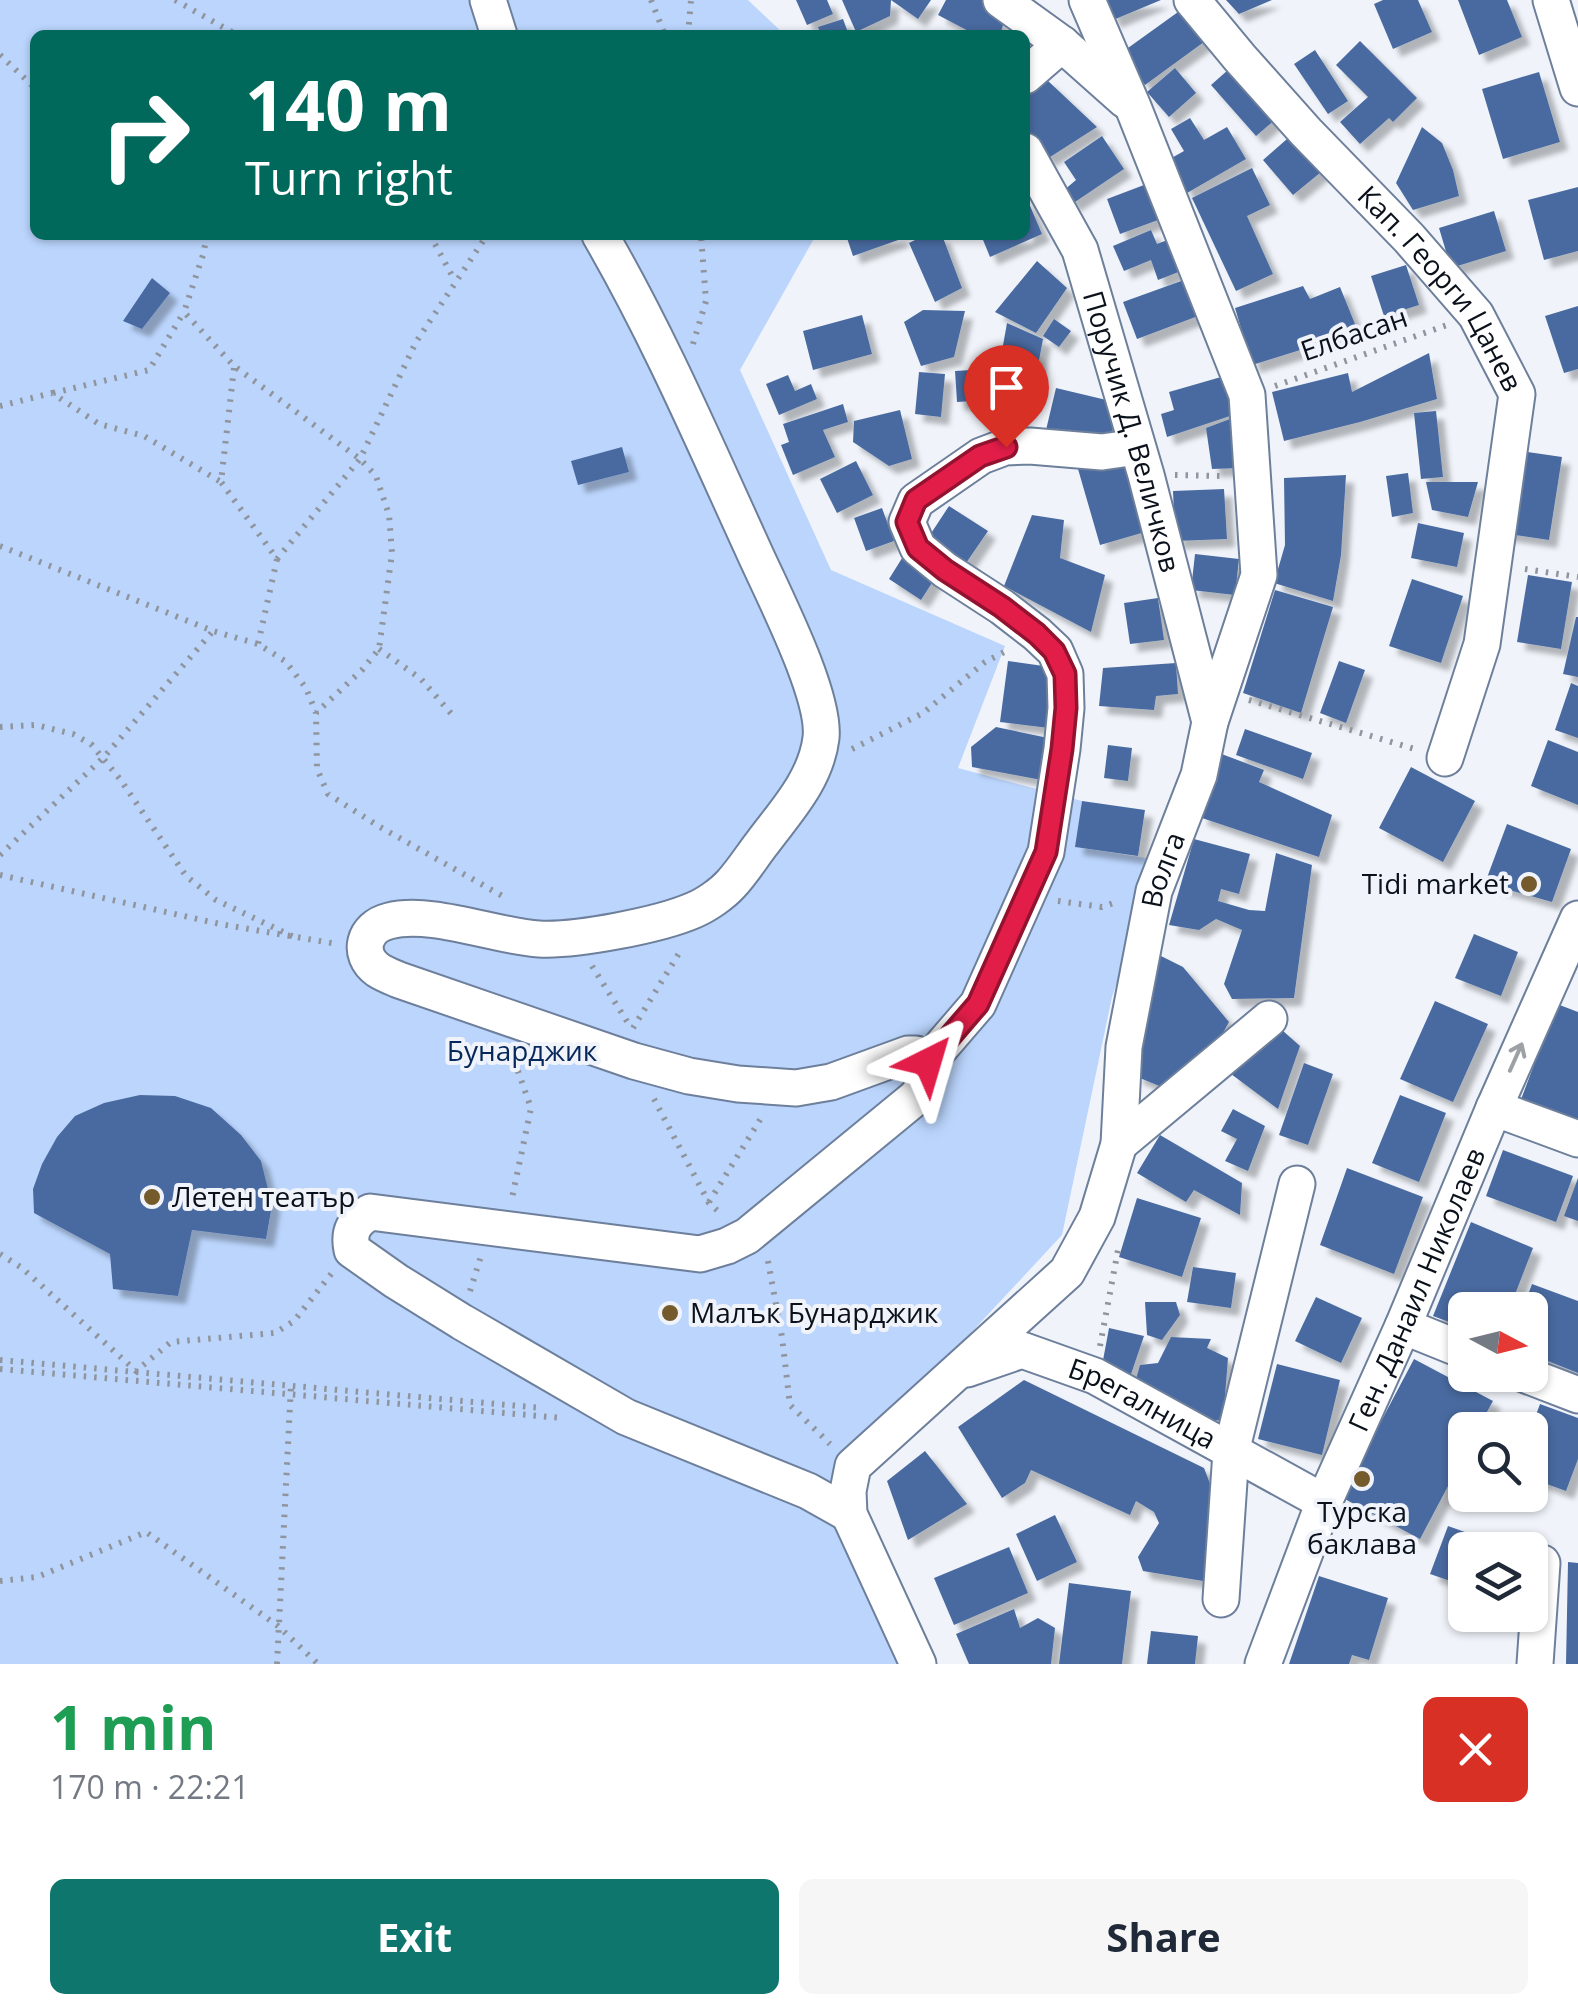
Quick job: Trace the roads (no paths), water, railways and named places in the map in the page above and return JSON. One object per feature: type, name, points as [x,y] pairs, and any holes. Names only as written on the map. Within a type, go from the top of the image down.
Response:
[{"type":"street","points":[[488,0],[497,30]]},
{"type":"street","points":[[1002,0],[1062,44],[1133,107]]},
{"type":"street","name":"Волга","points":[[849,1514],[853,1466],[1067,1272],[1097,1217],[1119,1144],[1124,1047],[1154,891],[1199,775],[1215,707],[1259,575],[1247,396],[1087,0]]},
{"type":"street","name":"Кап. Георги Цанев","points":[[1192,0],[1292,117],[1409,238],[1476,315],[1517,394],[1482,644],[1445,758]]},
{"type":"street","points":[[1552,0],[1578,88]]},
{"type":"street","points":[[1030,72],[1062,44]]},
{"type":"street","name":"Поручик Д. Величков","points":[[1030,160],[1080,250],[1215,707]]},
{"type":"street","points":[[603,240],[628,282],[679,388],[808,674],[820,712],[822,734],[817,757],[798,797],[729,887],[698,909],[663,921],[574,937],[539,939],[414,918],[386,921],[368,932],[363,948],[378,970],[399,980],[634,1061],[689,1076],[796,1088],[830,1082],[908,1054],[928,1062]]},
{"type":"street","points":[[918,1664],[849,1514],[808,1491],[626,1417],[396,1281],[352,1250],[350,1238],[356,1221],[370,1212],[700,1254],[747,1236],[915,1098],[928,1084],[928,1062],[978,1004],[1046,852],[1066,708],[1065,674],[1054,651],[1002,607],[918,548],[907,522],[916,500],[980,456],[1006,447],[1102,452],[1142,461]]},
{"type":"street","name":"Ген. Данаил Николаев","points":[[1263,1664],[1324,1502],[1578,918]]},
{"type":"street","points":[[1119,1144],[1270,1019]]},
{"type":"street","points":[[1494,1108],[1578,1139]]},
{"type":"street","points":[[1222,1599],[1231,1452],[1297,1184]]},
{"type":"street","points":[[1403,1326],[1448,1343]]},
{"type":"street","name":"Брегалница","points":[[952,1374],[1022,1350],[1094,1376],[1324,1502]]},
{"type":"street","points":[[1548,1384],[1578,1396]]},
{"type":"street","points":[[1535,1664],[1537,1632]]},
{"type":"place","name":"Tidi market","points":[[1529,884]]},
{"type":"place","name":"Летен театър","points":[[152,1197]]},
{"type":"place","name":"Малък Бунарджик","points":[[670,1313]]},
{"type":"place","name":"Турска баклава","points":[[1362,1479]]},
{"type":"park label","name":"Бунарджик","points":[[522,1051]]}]
